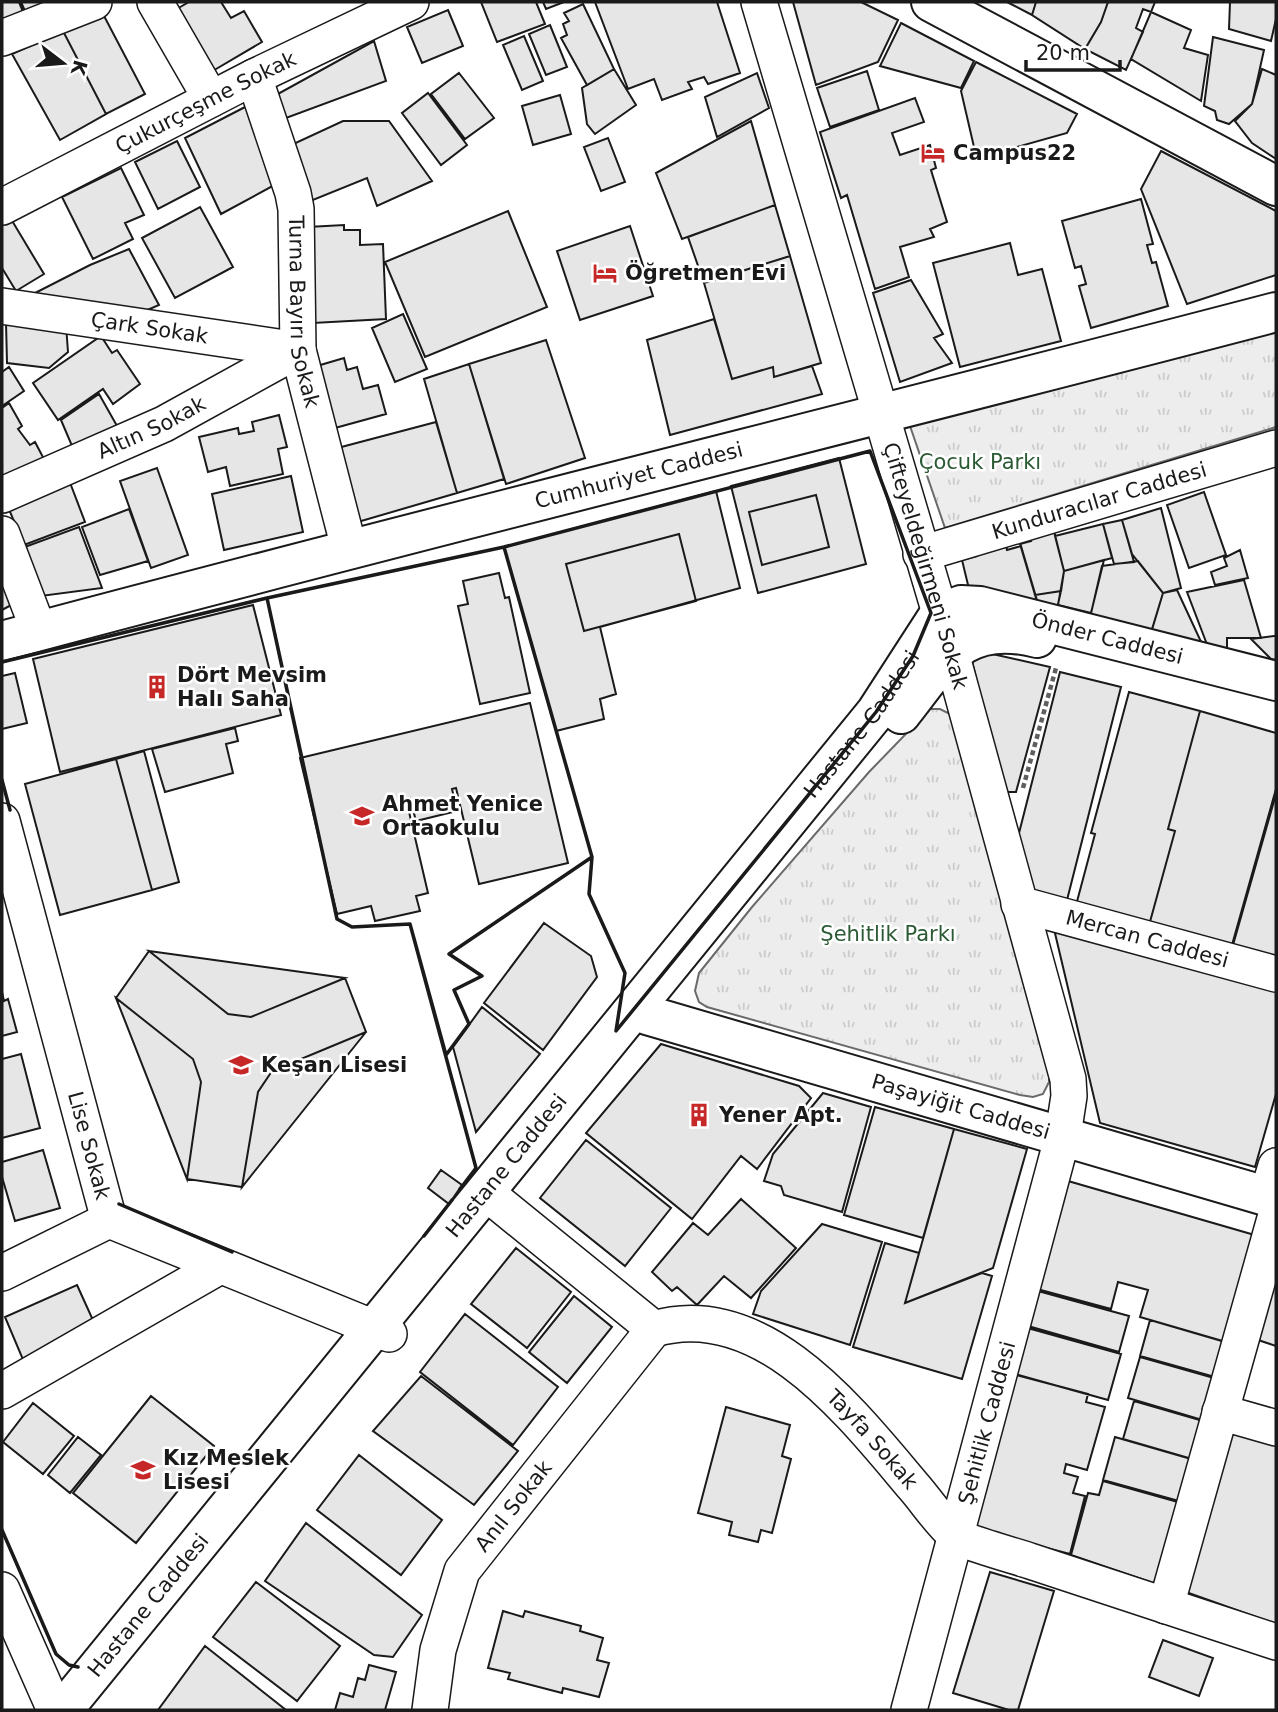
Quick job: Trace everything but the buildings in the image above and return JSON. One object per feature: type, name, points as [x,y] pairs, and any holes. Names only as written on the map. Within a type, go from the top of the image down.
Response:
[{"type":"main road","points":[[934,3],[1276,186]]},
{"type":"main road","name":"Cumhuriyet Caddesi","points":[[2,641],[349,548],[880,415],[1276,312]]},
{"type":"main road","name":"Önder Caddesi","points":[[940,614],[961,605],[980,606],[1276,681]]},
{"type":"main road","name":"Hastane Caddesi","points":[[87,1710],[381,1331],[876,712],[940,614]]},
{"type":"main road","name":"Önder Caddesi","points":[[950,652],[976,638],[1004,632],[1020,633],[1276,697]]},
{"type":"main road","name":"Hastane Caddesi","points":[[63,1710],[381,1331],[495,1200],[950,652]]},
{"type":"main road","name":"Paşayiğit Caddesi","points":[[648,1015],[1274,1194]]},
{"type":"street","points":[[2,38],[94,2]]},
{"type":"street","points":[[155,2],[211,99]]},
{"type":"street","name":"Çukurçeşme Sokak","points":[[2,207],[254,77],[411,2]]},
{"type":"street","name":"Çifteyeldeğirmeni Sokak","points":[[759,2],[940,614],[1068,1079],[1069,1096],[1062,1135]]},
{"type":"street","name":"Turna Bayırı Sokak","points":[[254,77],[293,193],[296,209],[298,350],[349,548]]},
{"type":"street","name":"Çark Sokak","points":[[2,306],[298,350]]},
{"type":"street","name":"Altın Sokak","points":[[2,495],[164,424],[298,350]]},
{"type":"street","name":"Kunduracılar Caddesi","points":[[921,554],[1276,448]]},
{"type":"street","points":[[2,534],[39,631]]},
{"type":"street","name":"Lise Sokak","points":[[2,821],[109,1220],[381,1331]]},
{"type":"street","name":"Mercan Caddesi","points":[[1019,904],[1276,974]]},
{"type":"street","name":"Şehitlik Caddesi","points":[[909,1710],[1062,1135]]},
{"type":"street","points":[[1166,1605],[1220,1412],[1274,1194]]},
{"type":"street","points":[[495,1200],[654,1329]]},
{"type":"street","points":[[2,1273],[109,1220]]},
{"type":"street","points":[[2,1391],[220,1266]]},
{"type":"street","name":"Tayfa Sokak","points":[[654,1329],[683,1323],[711,1326],[750,1338],[789,1359],[833,1395],[862,1425],[957,1536]]},
{"type":"street","name":"Anıl Sokak","points":[[430,1710],[438,1650],[461,1571],[654,1329]]},
{"type":"street","points":[[1220,1412],[1276,1428]]},
{"type":"street","points":[[957,1536],[1276,1642]]},
{"type":"street","points":[[2,1590],[55,1710]]},
{"type":"path","points":[[1019,801],[1062,644]]},
{"type":"green space","name":"Çocuk Parkı","points":[[1276,331],[1276,427],[945,528],[910,426]]},
{"type":"green space","name":"Şehitlik Parkı","points":[[930,709],[940,709],[950,714],[1049,1069],[1049,1082],[1043,1094],[1033,1097],[707,1007],[699,1002],[695,991],[699,973],[752,907],[869,772]]},
{"type":"wall","points":[[870,451],[931,613],[913,656],[876,712],[616,1031],[625,973],[589,894],[592,857],[504,547],[870,451]]},
{"type":"wall","points":[[504,547],[592,857],[449,954],[482,976],[454,990],[469,1024],[446,1055],[410,924],[352,927],[337,919],[267,598],[504,547]]},
{"type":"wall","points":[[2,662],[267,598],[302,760]]},
{"type":"wall","points":[[2,780],[10,810]]},
{"type":"wall","points":[[335,910],[337,919],[352,927],[410,924],[476,1168],[460,1189]]},
{"type":"wall","points":[[424,1236],[452,1200]]},
{"type":"wall","points":[[119,1204],[232,1252]]},
{"type":"wall","points":[[2,1530],[56,1654],[69,1665],[78,1667]]},
{"type":"place","name":"Campus22","points":[[933,153]]},
{"type":"place","name":"Öğretmen Evi","points":[[605,273]]},
{"type":"place","name":"Dört Mevsim Halı Saha","points":[[157,687]]},
{"type":"place","name":"Ahmet Yenice Ortaokulu","points":[[362,816]]},
{"type":"place","name":"Keşan Lisesi","points":[[241,1065]]},
{"type":"place","name":"Yener Apt.","points":[[699,1115]]},
{"type":"place","name":"Kız Meslek Lisesi","points":[[143,1470]]}]
